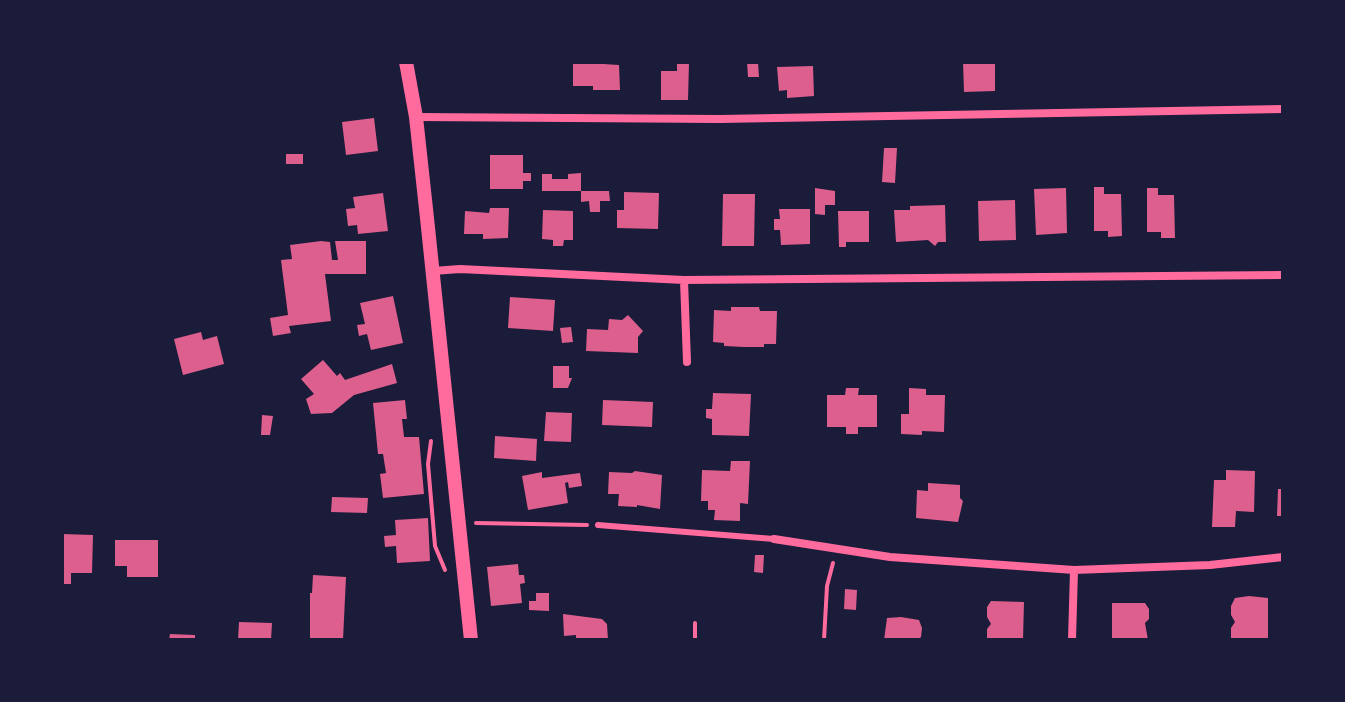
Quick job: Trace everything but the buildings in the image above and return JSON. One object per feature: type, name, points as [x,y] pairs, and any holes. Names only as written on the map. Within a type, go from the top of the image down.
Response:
[{"type":"street","points":[[406,62],[416,117],[471,640]]},
{"type":"street","points":[[416,117],[720,119],[1283,109]]},
{"type":"street","points":[[433,271],[460,269],[684,280],[1283,275]]},
{"type":"street","points":[[684,280],[687,362]]},
{"type":"street","points":[[774,539],[929,561],[1074,570],[1210,565],[1283,557]]},
{"type":"street","points":[[1072,640],[1074,570]]},
{"type":"lane","points":[[598,525],[774,539]]},
{"type":"path","points":[[474,523],[598,525]]},
{"type":"path","points":[[824,640],[827,586],[836,549]]},
{"type":"path","points":[[695,623],[695,640]]}]
